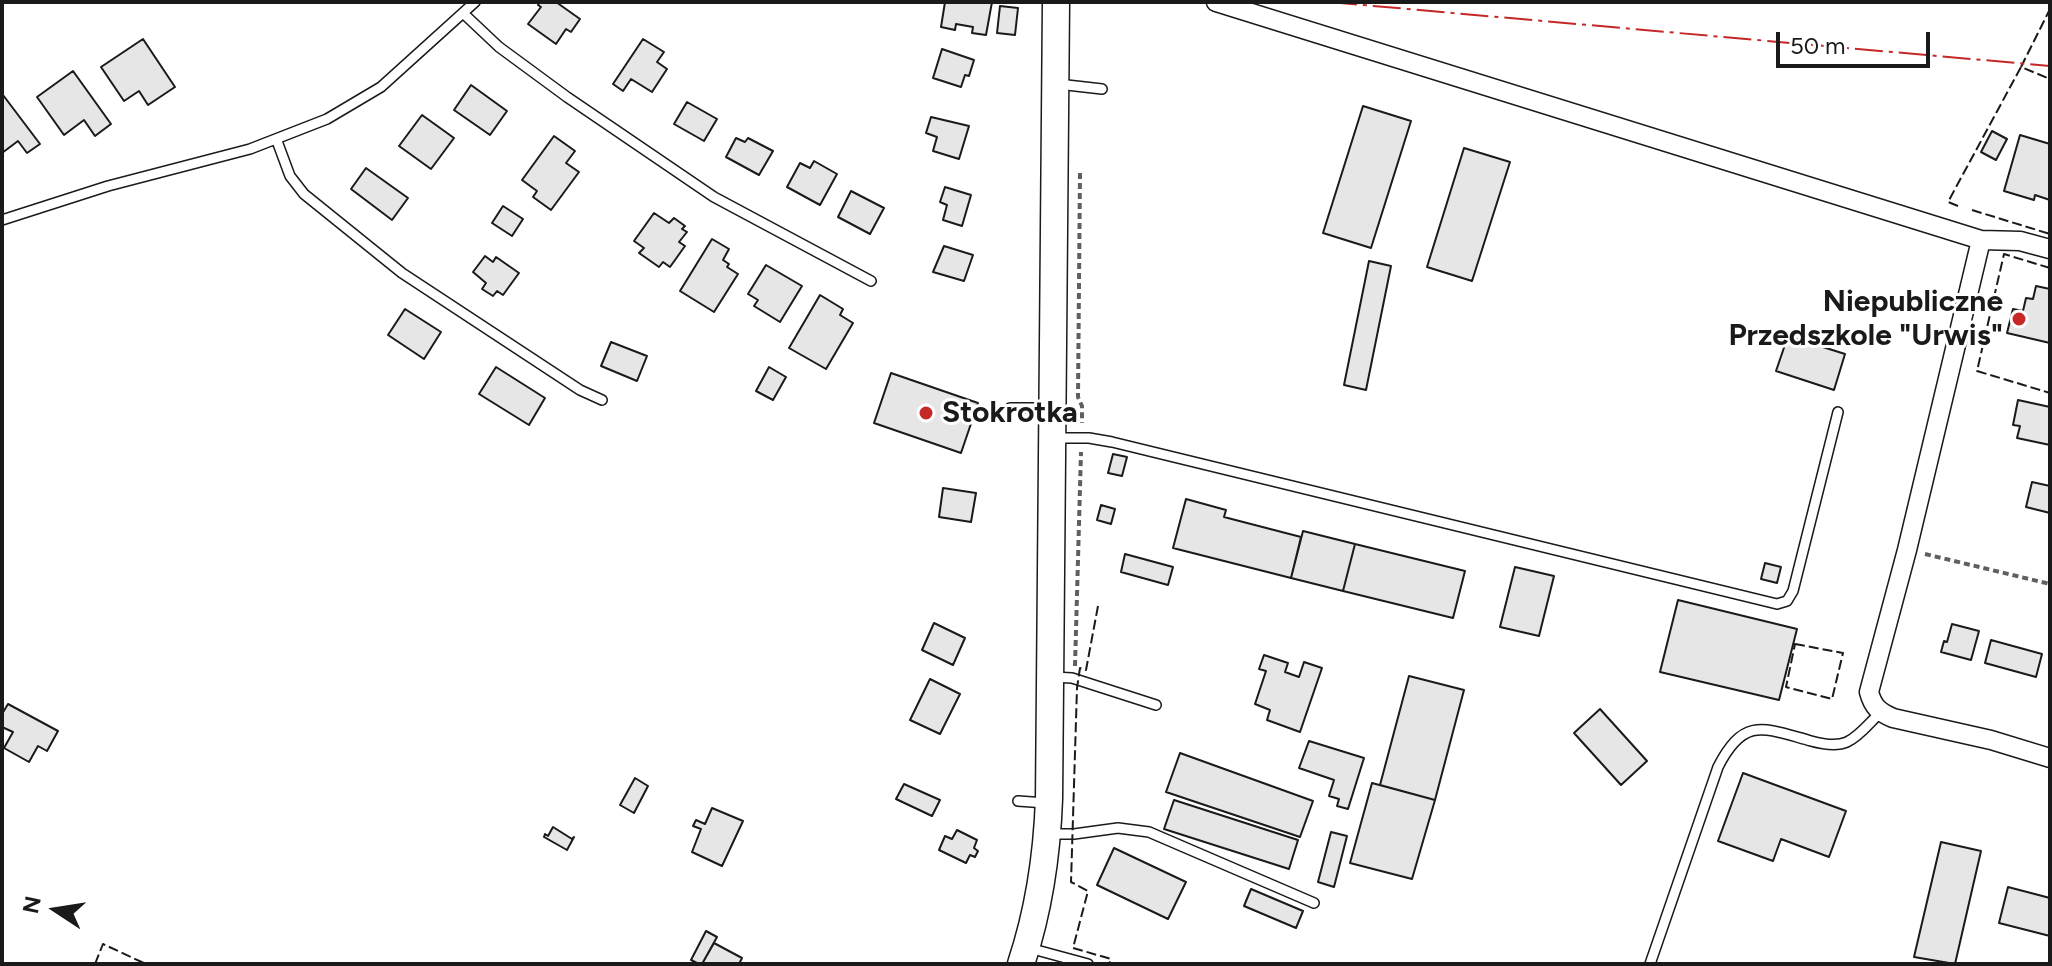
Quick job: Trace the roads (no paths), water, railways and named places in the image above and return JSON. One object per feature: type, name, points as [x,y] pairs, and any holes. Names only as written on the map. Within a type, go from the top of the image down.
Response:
[{"type":"main road","points":[[1024,955],[1040,894],[1048,833],[1056,2]]},
{"type":"street","points":[[1216,2],[1981,240],[2020,241],[2050,249]]},
{"type":"street","points":[[1981,240],[1907,550],[1869,692],[1872,703],[1880,713],[2050,758]]},
{"type":"lane","points":[[2,220],[108,186],[277,141],[338,114],[381,87],[475,2]]},
{"type":"lane","points":[[464,14],[499,47],[567,97],[714,197],[871,281]]},
{"type":"lane","points":[[1056,84],[1102,89]]},
{"type":"lane","points":[[277,141],[290,176],[304,194],[402,273],[580,390],[602,400]]},
{"type":"lane","points":[[1010,408],[1054,408]]},
{"type":"lane","points":[[1053,438],[1089,438],[1112,442],[1777,604],[1787,601],[1793,591],[1838,412]]},
{"type":"lane","points":[[1051,677],[1072,678],[1156,705]]},
{"type":"lane","points":[[1650,964],[1718,767],[1727,749],[1740,735],[1754,729],[1834,745],[1847,742],[1880,713]]},
{"type":"lane","points":[[1018,801],[1049,803]]},
{"type":"lane","points":[[1048,833],[1074,834],[1118,828],[1149,832],[1314,903]]},
{"type":"lane","points":[[1024,955],[1088,964]]},
{"type":"place","name":"Niepubliczne Przedszkole \"Urwis\"","points":[[2019,319]]},
{"type":"place","name":"Stokrotka","points":[[926,413]]}]
